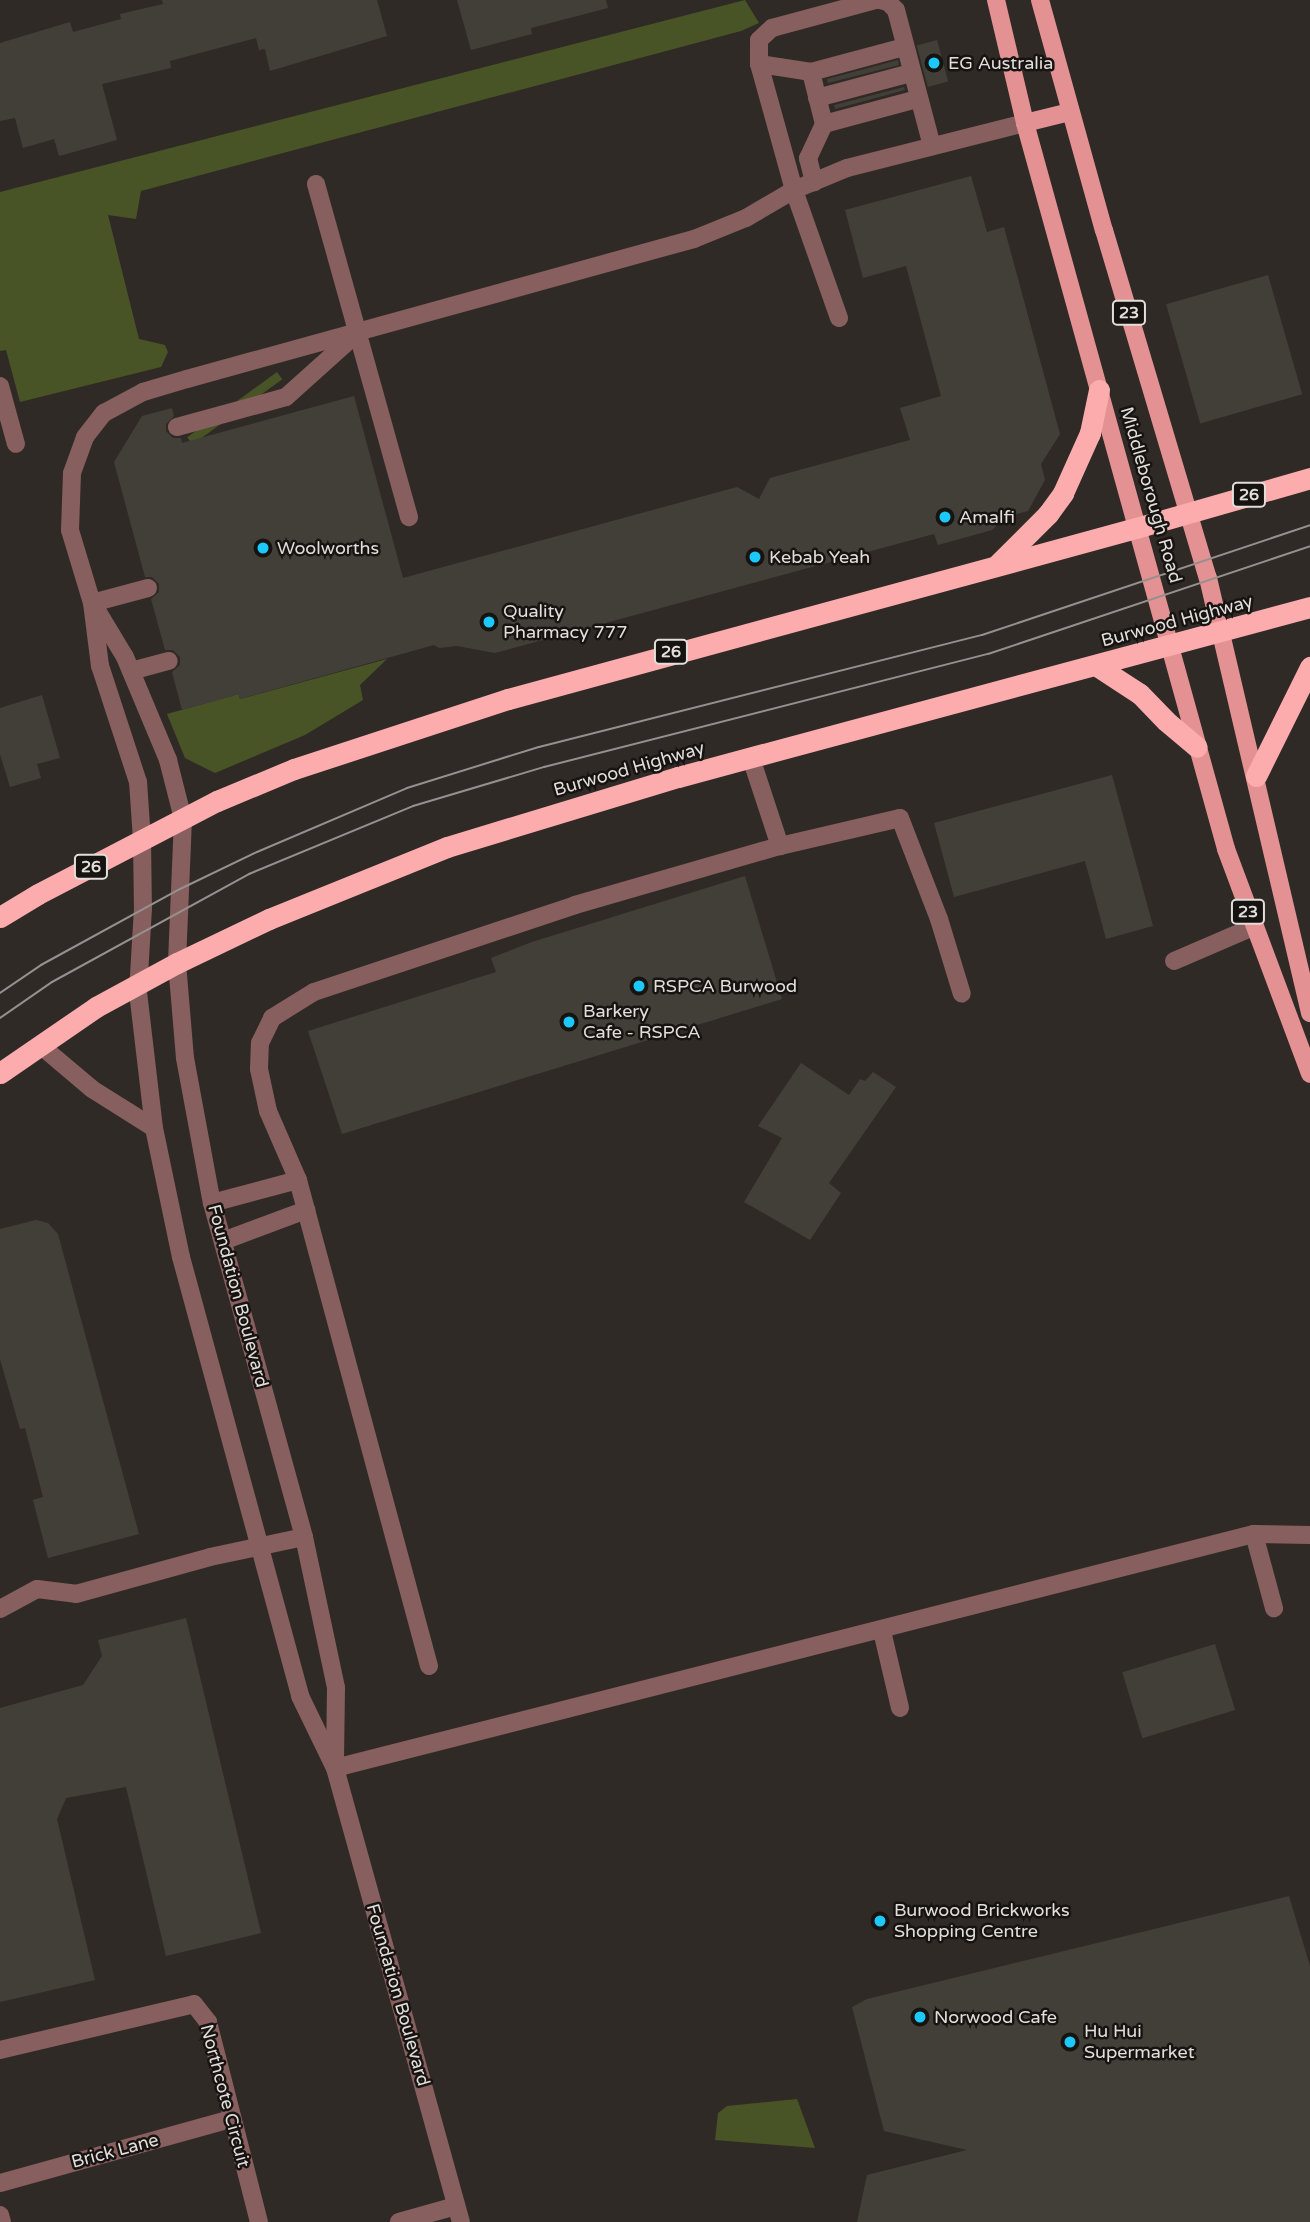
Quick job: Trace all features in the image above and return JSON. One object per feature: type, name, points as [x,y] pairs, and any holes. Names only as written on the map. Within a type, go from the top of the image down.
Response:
[{"type":"highway","points":[[996,565],[1048,514],[1063,493],[1090,433],[1099,390]]},
{"type":"highway","name":"26","points":[[0,917],[183,819],[294,769],[508,699],[1188,514],[1310,478]]},
{"type":"highway","name":"Burwood Highway","points":[[0,1073],[96,1006],[177,963],[269,919],[447,847],[678,777],[1310,607]]},
{"type":"highway","points":[[1097,666],[1140,694],[1166,722],[1197,747]]},
{"type":"highway","points":[[1256,776],[1310,667]]},
{"type":"main road","name":"Middleborough Road","points":[[996,0],[1025,123],[1226,849],[1310,1074]]},
{"type":"main road","name":"Middleborough Road","points":[[1040,0],[1070,111],[1209,578],[1310,1013]]},
{"type":"main road","points":[[1025,123],[1070,111]]},
{"type":"street","points":[[838,318],[827,278],[794,190],[759,64],[759,40],[772,28],[878,0],[888,2],[896,10],[932,146]]},
{"type":"street","points":[[759,64],[811,72],[904,47]]},
{"type":"street","points":[[811,72],[824,124],[808,158],[814,182]]},
{"type":"street","points":[[817,98],[911,73]]},
{"type":"street","points":[[824,124],[918,99]]},
{"type":"street","points":[[148,588],[92,603],[70,530],[72,473],[85,437],[104,413],[143,392],[694,239],[746,218],[794,190],[847,168],[1025,123]]},
{"type":"street","points":[[316,184],[408,517]]},
{"type":"street","points":[[177,427],[286,397],[358,332]]},
{"type":"street","points":[[0,386],[3,406],[16,444]]},
{"type":"street","name":"Foundation Boulevard","points":[[92,603],[131,671],[172,769],[183,819],[177,963],[185,1058],[212,1203],[304,1537],[336,1688],[335,1768]]},
{"type":"street","name":"Foundation Boulevard","points":[[92,603],[100,666],[138,782],[142,840],[139,983],[154,1128],[184,1269],[300,1696],[335,1768],[458,2214]]},
{"type":"street","points":[[131,671],[169,661]]},
{"type":"street","points":[[751,758],[780,846]]},
{"type":"street","points":[[429,1666],[298,1180],[268,1111],[259,1069],[260,1043],[272,1018],[290,1004],[314,992],[575,905],[780,846],[900,818],[939,919],[962,994]]},
{"type":"street","points":[[1174,961],[1253,927]]},
{"type":"street","points":[[40,1045],[92,1090],[154,1128]]},
{"type":"street","points":[[212,1203],[298,1180]]},
{"type":"street","points":[[223,1241],[306,1210]]},
{"type":"street","points":[[335,1768],[882,1631],[1254,1534],[1310,1535]]},
{"type":"street","points":[[1254,1534],[1274,1608]]},
{"type":"street","points":[[0,1609],[37,1589],[76,1594],[210,1557],[304,1537]]},
{"type":"street","points":[[882,1631],[900,1708]]},
{"type":"street","name":"Northcote Circuit","points":[[0,2050],[194,2004],[208,2022],[230,2119],[259,2222]]},
{"type":"street","name":"Brick Lane","points":[[0,2183],[230,2119]]},
{"type":"street","points":[[398,2222],[458,2214]]},
{"type":"street","points":[[0,2215],[2,2222]]},
{"type":"green space","points":[[745,0],[759,23],[741,31],[141,191],[136,219],[108,215],[139,339],[165,345],[168,352],[161,367],[20,402],[6,350],[0,351],[0,192]]},
{"type":"green space","points":[[277,372],[282,379],[192,445],[187,437]]},
{"type":"green space","points":[[387,659],[360,685],[363,700],[305,735],[215,773],[185,758],[167,714],[239,694],[240,699]]},
{"type":"green space","points":[[797,2099],[815,2148],[715,2140],[718,2113],[727,2106]]},
{"type":"building","points":[[162,0],[377,0],[387,36],[270,71],[265,49],[259,50],[256,38],[170,61],[171,68],[102,84],[117,140],[59,156],[54,139],[23,148],[15,118],[0,121],[0,43],[70,22],[73,32],[121,19],[120,14],[163,4]]},
{"type":"building","points":[[457,0],[606,0],[608,8],[531,28],[532,34],[471,50]]},
{"type":"building","name":"EG Australia","points":[[937,40],[948,82],[928,87],[917,45]]},
{"type":"building","points":[[898,60],[899,65],[828,83],[827,79]]},
{"type":"building","points":[[904,87],[905,90],[835,109],[834,105]]},
{"type":"building","points":[[971,176],[987,232],[1004,227],[1060,434],[1041,464],[1045,480],[1028,511],[1005,517],[992,530],[938,545],[934,534],[495,653],[457,646],[439,648],[434,645],[240,699],[239,694],[182,710],[172,672],[180,665],[180,657],[173,650],[165,650],[151,599],[159,592],[159,584],[152,577],[145,577],[114,462],[142,416],[172,408],[174,416],[166,424],[166,431],[173,438],[181,438],[182,443],[354,396],[403,578],[737,487],[759,499],[770,478],[910,440],[900,408],[941,396],[906,266],[863,278],[845,210]]},
{"type":"building","points":[[1268,275],[1302,394],[1200,423],[1166,304]]},
{"type":"building","points":[[42,695],[60,758],[37,764],[41,778],[10,787],[0,754],[0,708]]},
{"type":"building","points":[[1112,775],[1153,926],[1106,939],[1085,861],[954,897],[934,823]]},
{"type":"building","name":"RSPCA Burwood","points":[[745,876],[782,999],[342,1134],[308,1031],[496,972],[491,958],[532,942]]},
{"type":"building","points":[[801,1063],[849,1095],[860,1079],[865,1081],[873,1072],[896,1087],[829,1183],[841,1193],[810,1240],[744,1202],[782,1138],[758,1126]]},
{"type":"building","points":[[36,1220],[48,1223],[58,1234],[139,1534],[48,1558],[33,1500],[43,1497],[25,1428],[20,1429],[0,1359],[0,1229]]},
{"type":"building","points":[[186,1618],[261,1933],[166,1956],[126,1787],[66,1798],[57,1819],[95,1980],[0,2002],[0,1708],[83,1685],[102,1656],[98,1640]]},
{"type":"building","points":[[1215,1644],[1235,1710],[1142,1738],[1122,1672]]},
{"type":"building","points":[[1289,1896],[1310,1966],[1310,2222],[857,2222],[867,2175],[967,2150],[884,2131],[852,2007],[867,1999]]},
{"type":"tram line","points":[[0,993],[41,965],[180,889],[257,852],[407,788],[539,747],[982,635],[1310,525]]},
{"type":"tram line","points":[[0,1018],[52,982],[249,874],[413,806],[544,767],[988,654],[1310,546]]},
{"type":"place","name":"EG Australia","points":[[934,63]]},
{"type":"place","name":"Amalfi","points":[[945,517]]},
{"type":"place","name":"Woolworths","points":[[263,548]]},
{"type":"place","name":"Kebab Yeah","points":[[755,557]]},
{"type":"place","name":"Quality Pharmacy 777","points":[[489,622]]},
{"type":"place","name":"RSPCA Burwood","points":[[639,986]]},
{"type":"place","name":"Barkery Cafe - RSPCA","points":[[569,1022]]},
{"type":"place","name":"Burwood Brickworks Shopping Centre","points":[[880,1921]]},
{"type":"place","name":"Norwood Cafe","points":[[920,2017]]},
{"type":"place","name":"Hu Hui Supermarket","points":[[1070,2042]]}]
